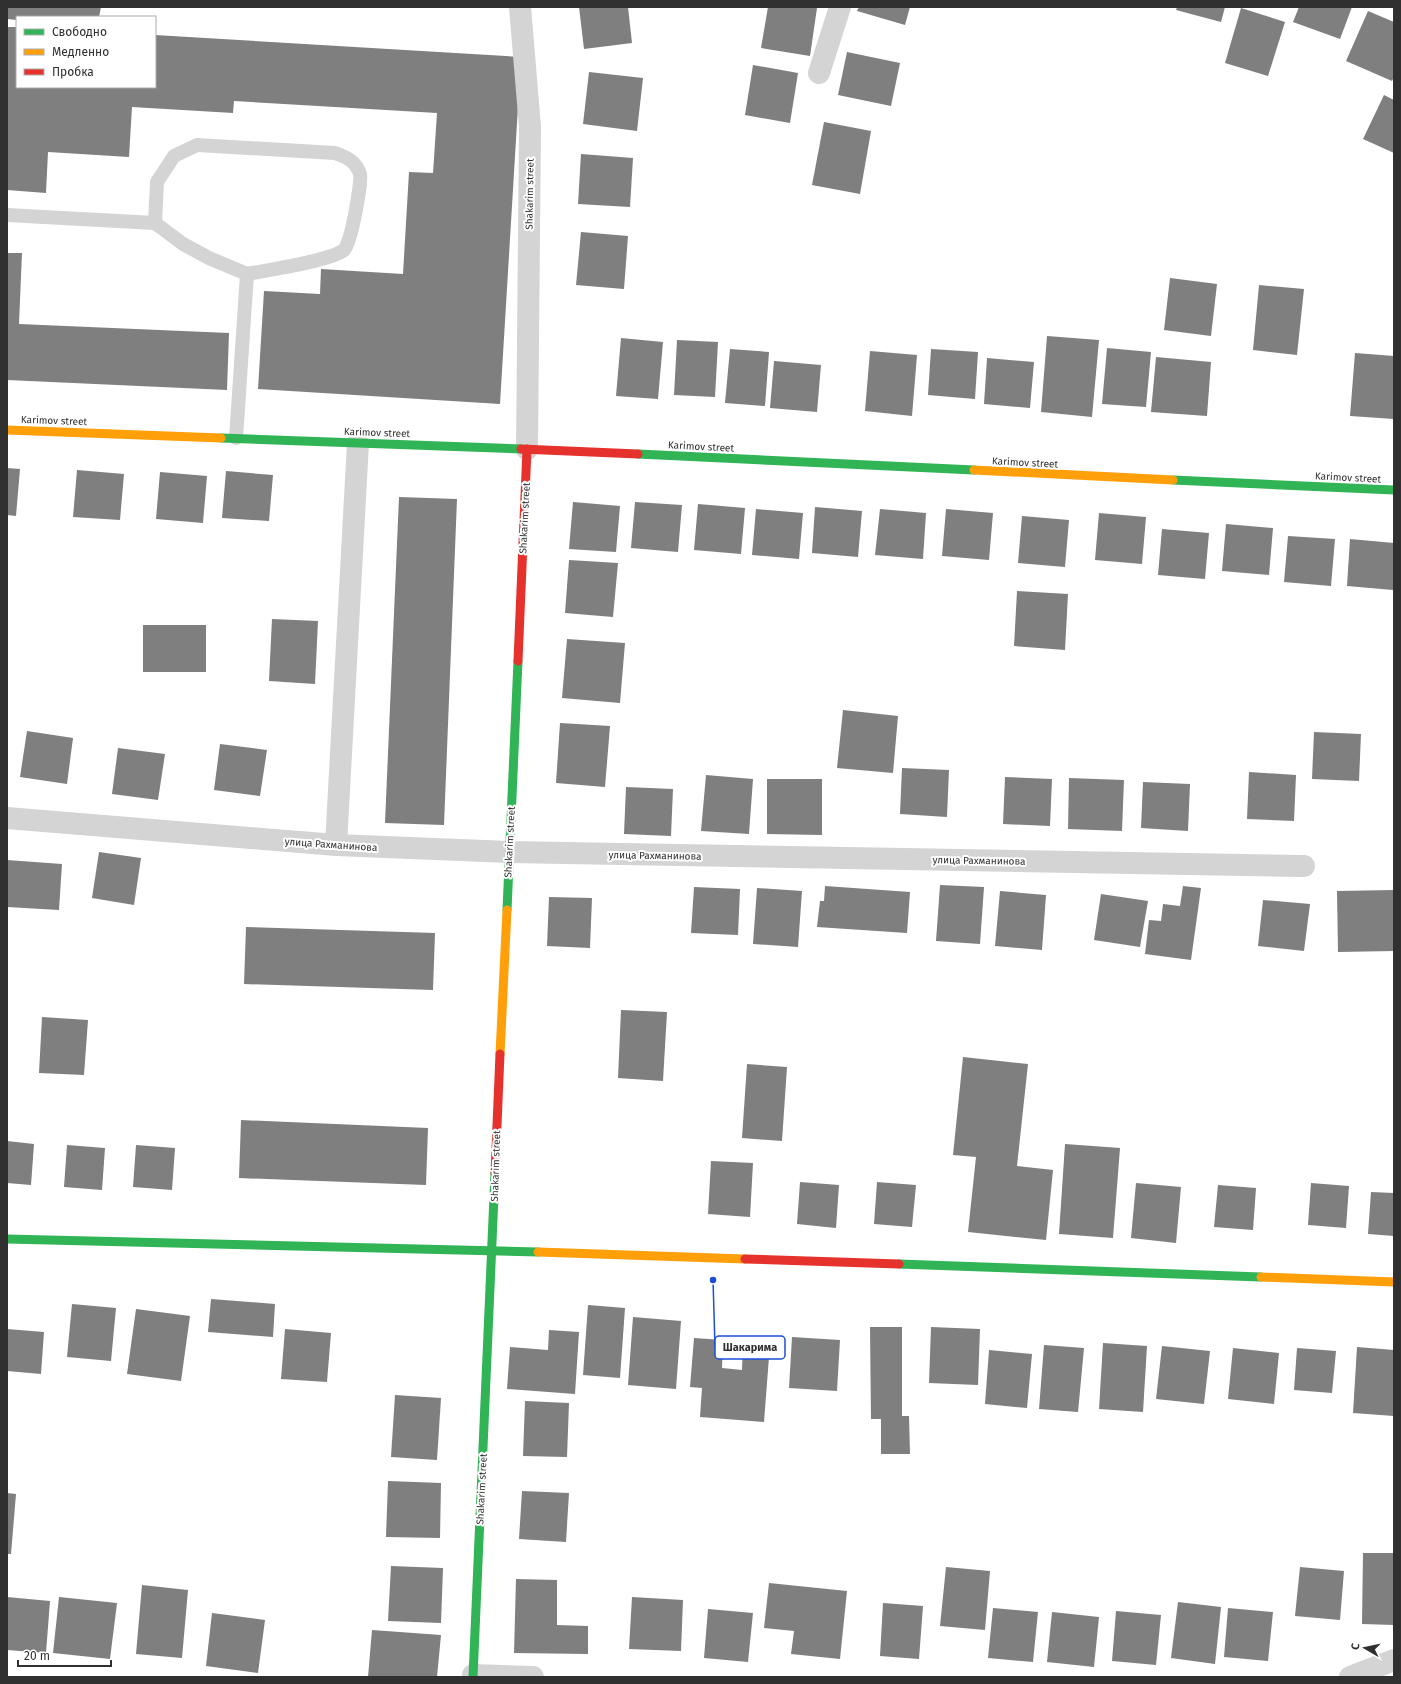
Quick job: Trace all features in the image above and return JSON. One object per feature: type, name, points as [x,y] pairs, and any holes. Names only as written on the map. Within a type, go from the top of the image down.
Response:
[{"type":"street","name":"Shakarim street","points":[[473,1676],[527,449],[530,127],[520,7]]},
{"type":"street","points":[[819,73],[840,7]]},
{"type":"street","name":"Karimov street","points":[[7,430],[527,449],[1394,490]]},
{"type":"street","points":[[336,845],[358,443]]},
{"type":"street","name":"улица Рахманинова","points":[[7,818],[336,845],[509,852],[1304,866]]},
{"type":"street","points":[[7,1239],[492,1250],[1394,1282]]},
{"type":"street","points":[[1350,1677],[1394,1660]]},
{"type":"street","points":[[473,1676],[533,1677]]},
{"type":"lane","points":[[7,216],[156,223],[183,244],[209,258],[247,274],[332,256],[346,249],[352,235],[360,174],[350,159],[335,153],[197,145],[174,156],[157,182],[156,223]]},
{"type":"lane","points":[[236,438],[247,274]]},
{"type":"building","points":[[7,7],[101,7],[99,16],[16,16],[16,20],[7,19]]},
{"type":"building","points":[[579,7],[628,7],[632,43],[584,49]]},
{"type":"building","points":[[768,7],[817,8],[810,56],[761,48]]},
{"type":"building","points":[[859,7],[910,7],[905,25],[857,11]]},
{"type":"building","points":[[1177,7],[1225,7],[1221,22],[1176,10]]},
{"type":"building","points":[[1299,7],[1352,7],[1340,39],[1293,22]]},
{"type":"building","points":[[1241,8],[1285,22],[1268,76],[1225,63]]},
{"type":"building","points":[[1368,11],[1394,22],[1394,77],[1392,81],[1346,61]]},
{"type":"building","points":[[7,27],[16,27],[16,88],[156,88],[156,35],[521,57],[500,404],[258,389],[264,291],[320,294],[321,269],[403,274],[409,172],[433,173],[437,113],[234,101],[233,113],[132,107],[129,157],[48,152],[46,193],[7,190]]},
{"type":"building","points":[[847,52],[900,63],[891,106],[838,95]]},
{"type":"building","points":[[753,65],[798,73],[790,123],[745,115]]},
{"type":"building","points":[[589,72],[643,78],[637,131],[583,124]]},
{"type":"building","points":[[1384,95],[1394,100],[1394,153],[1363,139]]},
{"type":"building","points":[[824,122],[871,131],[860,194],[812,185]]},
{"type":"building","points":[[581,154],[633,158],[630,207],[578,204]]},
{"type":"building","points":[[581,232],[628,236],[624,289],[576,285]]},
{"type":"building","points":[[7,253],[22,253],[19,324],[229,333],[227,390],[7,380]]},
{"type":"building","points":[[1170,278],[1217,284],[1211,336],[1164,330]]},
{"type":"building","points":[[1259,285],[1304,289],[1297,355],[1253,350]]},
{"type":"building","points":[[1047,336],[1099,340],[1092,417],[1041,412]]},
{"type":"building","points":[[621,338],[663,342],[658,399],[616,396]]},
{"type":"building","points":[[677,340],[718,342],[715,397],[674,395]]},
{"type":"building","points":[[1107,348],[1151,352],[1146,407],[1102,404]]},
{"type":"building","points":[[730,349],[769,352],[765,406],[725,403]]},
{"type":"building","points":[[931,349],[978,352],[975,399],[928,395]]},
{"type":"building","points":[[870,351],[917,355],[912,416],[865,411]]},
{"type":"building","points":[[1355,353],[1394,356],[1394,419],[1350,416]]},
{"type":"building","points":[[1156,357],[1211,362],[1207,416],[1151,412]]},
{"type":"building","points":[[987,358],[1034,362],[1030,408],[984,404]]},
{"type":"building","points":[[774,361],[821,365],[817,412],[770,408]]},
{"type":"building","points":[[7,468],[20,469],[16,516],[7,515]]},
{"type":"building","points":[[77,470],[124,474],[120,520],[73,517]]},
{"type":"building","points":[[226,471],[273,475],[269,521],[222,518]]},
{"type":"building","points":[[160,472],[207,476],[203,523],[156,519]]},
{"type":"building","points":[[399,497],[457,499],[444,825],[385,823]]},
{"type":"building","points":[[573,502],[620,506],[616,552],[569,549]]},
{"type":"building","points":[[635,502],[682,505],[678,552],[631,548]]},
{"type":"building","points":[[698,504],[745,508],[741,554],[694,550]]},
{"type":"building","points":[[815,507],[862,511],[858,557],[812,553]]},
{"type":"building","points":[[756,509],[803,513],[799,559],[752,555]]},
{"type":"building","points":[[880,509],[926,513],[923,559],[875,555]]},
{"type":"building","points":[[946,509],[993,513],[989,560],[942,556]]},
{"type":"building","points":[[1099,513],[1146,517],[1142,564],[1095,560]]},
{"type":"building","points":[[1022,516],[1069,520],[1065,567],[1018,563]]},
{"type":"building","points":[[1226,524],[1273,528],[1269,575],[1222,571]]},
{"type":"building","points":[[1162,529],[1209,533],[1205,579],[1158,575]]},
{"type":"building","points":[[1288,536],[1335,539],[1331,586],[1284,582]]},
{"type":"building","points":[[1350,539],[1394,543],[1393,590],[1347,586]]},
{"type":"building","points":[[569,560],[618,563],[613,617],[565,613]]},
{"type":"building","points":[[1017,591],[1068,594],[1065,650],[1014,646]]},
{"type":"building","points":[[272,619],[318,621],[315,684],[269,681]]},
{"type":"building","points":[[143,625],[206,625],[206,672],[143,672]]},
{"type":"building","points":[[567,639],[625,643],[620,703],[562,698]]},
{"type":"building","points":[[843,710],[898,716],[893,773],[837,768]]},
{"type":"building","points":[[560,723],[610,726],[605,787],[556,783]]},
{"type":"building","points":[[27,731],[73,738],[67,784],[20,777]]},
{"type":"building","points":[[1314,732],[1361,734],[1359,781],[1312,779]]},
{"type":"building","points":[[220,744],[267,750],[260,796],[214,790]]},
{"type":"building","points":[[118,748],[165,754],[158,800],[112,794]]},
{"type":"building","points":[[902,768],[949,770],[947,817],[900,814]]},
{"type":"building","points":[[1249,772],[1296,775],[1294,821],[1247,819]]},
{"type":"building","points":[[706,775],[753,779],[749,834],[701,831]]},
{"type":"building","points":[[1005,777],[1052,779],[1050,826],[1003,824]]},
{"type":"building","points":[[1069,778],[1124,780],[1122,831],[1068,829]]},
{"type":"building","points":[[767,779],[822,779],[822,835],[767,834]]},
{"type":"building","points":[[1143,782],[1190,784],[1188,831],[1141,828]]},
{"type":"building","points":[[626,787],[673,789],[671,836],[624,834]]},
{"type":"building","points":[[99,852],[141,858],[134,905],[92,898]]},
{"type":"building","points":[[7,860],[62,864],[59,910],[7,907]]},
{"type":"building","points":[[940,885],[984,887],[980,944],[936,941]]},
{"type":"building","points":[[825,886],[910,892],[907,933],[817,927],[820,901],[824,901]]},
{"type":"building","points":[[1183,886],[1201,888],[1191,960],[1145,954],[1149,920],[1161,921],[1163,904],[1180,906]]},
{"type":"building","points":[[694,887],[740,889],[738,935],[691,933]]},
{"type":"building","points":[[757,888],[802,891],[798,947],[753,944]]},
{"type":"building","points":[[1394,890],[1394,951],[1338,952],[1337,891]]},
{"type":"building","points":[[1000,891],[1046,895],[1042,950],[995,946]]},
{"type":"building","points":[[1101,894],[1148,901],[1140,947],[1094,940]]},
{"type":"building","points":[[549,897],[592,898],[590,948],[547,946]]},
{"type":"building","points":[[1263,900],[1310,904],[1304,951],[1258,946]]},
{"type":"building","points":[[246,927],[435,933],[433,990],[244,984]]},
{"type":"building","points":[[621,1010],[667,1012],[663,1081],[618,1078]]},
{"type":"building","points":[[42,1017],[88,1020],[84,1075],[39,1073]]},
{"type":"building","points":[[963,1057],[1028,1064],[1017,1166],[1053,1170],[1046,1240],[968,1232],[976,1157],[953,1155]]},
{"type":"building","points":[[747,1064],[787,1067],[782,1141],[742,1138]]},
{"type":"building","points":[[241,1120],[428,1128],[426,1185],[239,1178]]},
{"type":"building","points":[[7,1141],[34,1144],[31,1185],[7,1183]]},
{"type":"building","points":[[1065,1144],[1120,1148],[1113,1238],[1059,1234]]},
{"type":"building","points":[[67,1145],[105,1148],[102,1190],[64,1187]]},
{"type":"building","points":[[136,1145],[175,1148],[172,1190],[133,1187]]},
{"type":"building","points":[[711,1161],[753,1163],[750,1217],[708,1214]]},
{"type":"building","points":[[800,1182],[839,1185],[836,1228],[797,1224]]},
{"type":"building","points":[[877,1182],[916,1185],[912,1227],[874,1224]]},
{"type":"building","points":[[1136,1183],[1181,1187],[1176,1243],[1131,1238]]},
{"type":"building","points":[[1311,1183],[1349,1186],[1346,1228],[1308,1225]]},
{"type":"building","points":[[1218,1185],[1256,1188],[1253,1230],[1214,1227]]},
{"type":"building","points":[[1371,1192],[1394,1193],[1394,1236],[1368,1234]]},
{"type":"building","points":[[211,1299],[275,1304],[273,1337],[208,1332]]},
{"type":"building","points":[[72,1304],[116,1308],[111,1361],[67,1357]]},
{"type":"building","points":[[588,1305],[625,1308],[620,1378],[583,1375]]},
{"type":"building","points":[[136,1309],[190,1316],[181,1381],[127,1374]]},
{"type":"building","points":[[633,1317],[681,1321],[676,1389],[628,1385]]},
{"type":"building","points":[[870,1327],[902,1327],[902,1416],[909,1416],[910,1454],[881,1454],[881,1419],[871,1419]]},
{"type":"building","points":[[931,1327],[980,1329],[978,1385],[929,1383]]},
{"type":"building","points":[[7,1329],[44,1332],[41,1374],[7,1371]]},
{"type":"building","points":[[285,1329],[331,1333],[327,1382],[281,1379]]},
{"type":"building","points":[[549,1330],[579,1332],[575,1394],[507,1389],[510,1347],[548,1350]]},
{"type":"building","points":[[792,1337],[840,1340],[837,1391],[789,1388]]},
{"type":"building","points":[[694,1338],[723,1340],[722,1368],[742,1370],[743,1342],[770,1344],[764,1422],[700,1417],[702,1388],[690,1387]]},
{"type":"building","points":[[1103,1343],[1147,1346],[1143,1412],[1099,1409]]},
{"type":"building","points":[[1044,1345],[1084,1348],[1078,1412],[1039,1409]]},
{"type":"building","points":[[1162,1346],[1210,1351],[1204,1404],[1156,1399]]},
{"type":"building","points":[[1357,1347],[1394,1350],[1394,1416],[1353,1413]]},
{"type":"building","points":[[1233,1348],[1279,1353],[1274,1404],[1228,1399]]},
{"type":"building","points":[[1297,1348],[1336,1351],[1332,1393],[1294,1390]]},
{"type":"building","points":[[989,1350],[1032,1354],[1027,1408],[985,1404]]},
{"type":"building","points":[[395,1395],[441,1398],[437,1460],[391,1457]]},
{"type":"building","points":[[525,1401],[569,1403],[567,1457],[523,1456]]},
{"type":"building","points":[[388,1481],[441,1483],[440,1538],[386,1537]]},
{"type":"building","points":[[522,1491],[569,1493],[566,1542],[519,1539]]},
{"type":"building","points":[[7,1493],[16,1494],[11,1554],[7,1554]]},
{"type":"building","points":[[1363,1553],[1394,1553],[1394,1625],[1362,1624]]},
{"type":"building","points":[[391,1566],[443,1568],[441,1623],[388,1621]]},
{"type":"building","points":[[946,1567],[990,1571],[985,1630],[940,1626]]},
{"type":"building","points":[[1300,1567],[1344,1571],[1340,1620],[1295,1616]]},
{"type":"building","points":[[516,1579],[557,1580],[557,1625],[588,1626],[588,1654],[514,1653]]},
{"type":"building","points":[[769,1583],[847,1591],[840,1659],[791,1654],[794,1631],[764,1628]]},
{"type":"building","points":[[142,1585],[188,1590],[182,1658],[136,1654]]},
{"type":"building","points":[[7,1597],[50,1601],[46,1653],[7,1650]]},
{"type":"building","points":[[59,1597],[117,1603],[110,1659],[53,1653]]},
{"type":"building","points":[[632,1597],[683,1600],[681,1651],[629,1649]]},
{"type":"building","points":[[1178,1602],[1221,1607],[1215,1664],[1171,1658]]},
{"type":"building","points":[[883,1603],[923,1606],[919,1659],[880,1656]]},
{"type":"building","points":[[993,1608],[1038,1612],[1033,1662],[988,1658]]},
{"type":"building","points":[[1228,1608],[1273,1612],[1268,1661],[1224,1657]]},
{"type":"building","points":[[708,1609],[753,1613],[748,1662],[704,1658]]},
{"type":"building","points":[[1116,1611],[1161,1615],[1156,1665],[1112,1661]]},
{"type":"building","points":[[1052,1612],[1099,1617],[1094,1667],[1047,1662]]},
{"type":"building","points":[[212,1613],[265,1620],[258,1673],[206,1666]]},
{"type":"building","points":[[372,1630],[441,1635],[437,1677],[368,1677]]},
{"type":"traffic: fast","points":[[221,438],[521,449]]},
{"type":"traffic: fast","points":[[638,454],[974,470]]},
{"type":"traffic: fast","points":[[1173,480],[1394,490]]},
{"type":"traffic: fast","points":[[507,910],[518,661]]},
{"type":"traffic: fast","points":[[473,1677],[495,1173]]},
{"type":"traffic: fast","points":[[7,1239],[538,1252]]},
{"type":"traffic: fast","points":[[899,1264],[1261,1277]]},
{"type":"traffic: slow","points":[[7,430],[221,438]]},
{"type":"traffic: slow","points":[[974,470],[1173,480]]},
{"type":"traffic: slow","points":[[500,1054],[507,910]]},
{"type":"traffic: slow","points":[[538,1252],[745,1259]]},
{"type":"traffic: slow","points":[[1261,1277],[1394,1282]]},
{"type":"traffic: jam","points":[[521,449],[638,454]]},
{"type":"traffic: jam","points":[[518,661],[527,449]]},
{"type":"traffic: jam","points":[[495,1173],[500,1054]]},
{"type":"traffic: jam","points":[[745,1259],[899,1264]]},
{"type":"place","name":"Шакарима","points":[[713,1280]]}]
